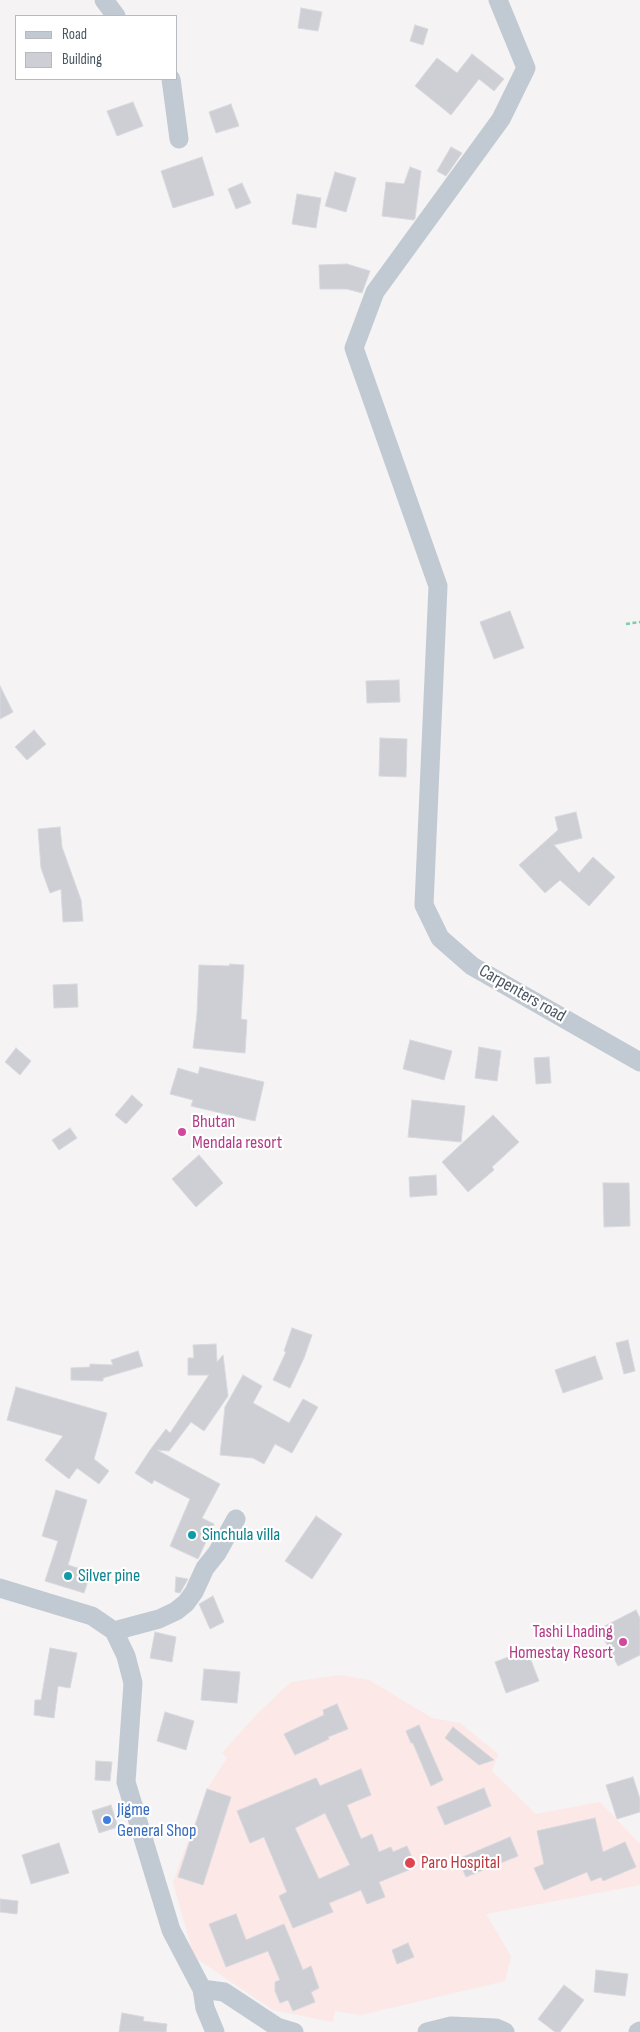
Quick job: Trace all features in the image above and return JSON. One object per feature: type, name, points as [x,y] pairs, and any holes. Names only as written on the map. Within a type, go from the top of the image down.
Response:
[{"type":"street","points":[[104,0],[115,15]]},
{"type":"street","name":"Carpenters road","points":[[498,0],[526,68],[502,119],[375,292],[354,348],[438,586],[424,905],[440,938],[472,966],[640,1062]]},
{"type":"street","points":[[171,80],[179,139]]},
{"type":"street","points":[[114,1631],[159,1619],[176,1611],[186,1603],[194,1592],[205,1568],[217,1552],[236,1519]]},
{"type":"street","points":[[0,1588],[92,1616],[114,1631],[126,1656],[133,1683],[126,1782],[171,1930],[202,1989],[205,2008],[216,2032]]},
{"type":"street","points":[[202,1989],[224,1992],[277,2027],[294,2032]]},
{"type":"street","points":[[199,2032],[205,2008]]},
{"type":"street","points":[[427,2032],[451,2026],[496,2028],[505,2032]]},
{"type":"path","points":[[626,624],[640,622]]},
{"type":"shaded area","name":"Paro Hospital","points":[[340,1675],[369,1680],[432,1718],[460,1723],[498,1754],[492,1771],[536,1814],[600,1802],[640,1844],[640,1885],[486,1914],[511,1956],[505,1981],[361,2015],[335,2011],[333,2022],[273,2010],[194,1957],[173,1882],[207,1789],[227,1758],[222,1753],[257,1714],[291,1682]]},
{"type":"building","points":[[301,8],[322,12],[318,31],[298,28]]},
{"type":"building","points":[[415,25],[428,29],[423,45],[410,41]]},
{"type":"building","points":[[472,54],[504,79],[494,91],[479,79],[451,115],[415,86],[437,58],[457,73]]},
{"type":"building","points":[[133,102],[143,126],[117,136],[107,111]]},
{"type":"building","points":[[231,104],[239,126],[216,133],[209,112]]},
{"type":"building","points":[[451,147],[462,153],[446,176],[437,171]]},
{"type":"building","points":[[202,157],[214,195],[173,208],[161,171]]},
{"type":"building","points":[[410,167],[421,171],[414,220],[382,216],[386,182],[404,184]]},
{"type":"building","points":[[335,172],[356,178],[346,212],[325,206]]},
{"type":"building","points":[[242,183],[251,203],[236,209],[228,189]]},
{"type":"building","points":[[297,194],[321,198],[316,228],[292,224]]},
{"type":"building","points":[[347,264],[370,271],[362,293],[347,289],[320,289],[319,265]]},
{"type":"building","points":[[510,611],[524,648],[494,659],[480,622]]},
{"type":"building","points":[[399,680],[400,702],[367,703],[366,681]]},
{"type":"building","points":[[0,686],[13,712],[0,719]]},
{"type":"building","points":[[34,730],[46,744],[27,760],[15,747]]},
{"type":"building","points":[[380,738],[407,739],[406,777],[379,776]]},
{"type":"building","points":[[576,812],[582,838],[554,845],[579,873],[593,857],[615,877],[589,906],[560,880],[545,893],[519,865],[558,830],[555,817]]},
{"type":"building","points":[[60,827],[62,847],[81,900],[83,921],[63,922],[61,889],[50,893],[41,868],[38,829]]},
{"type":"building","points":[[230,964],[244,965],[241,1019],[247,1020],[245,1053],[193,1048],[197,1014],[199,965],[229,966]]},
{"type":"building","points":[[77,984],[78,1007],[54,1008],[53,985]]},
{"type":"building","points":[[410,1040],[452,1051],[444,1080],[403,1069]]},
{"type":"building","points":[[479,1047],[501,1051],[497,1081],[475,1078]]},
{"type":"building","points":[[16,1048],[31,1061],[20,1075],[5,1062]]},
{"type":"building","points":[[549,1057],[551,1083],[536,1084],[534,1058]]},
{"type":"building","points":[[200,1067],[264,1082],[255,1121],[191,1106],[193,1100],[170,1094],[178,1068],[198,1074]]},
{"type":"building","points":[[132,1095],[143,1105],[126,1124],[115,1115]]},
{"type":"building","points":[[412,1100],[465,1106],[461,1142],[408,1137]]},
{"type":"building","points":[[493,1115],[519,1142],[492,1167],[494,1170],[468,1192],[442,1162]]},
{"type":"building","points":[[70,1128],[77,1138],[59,1150],[52,1140]]},
{"type":"building","points":[[199,1155],[223,1183],[196,1207],[172,1179]]},
{"type":"building","points":[[436,1175],[437,1195],[410,1197],[409,1177]]},
{"type":"building","points":[[603,1183],[629,1183],[630,1226],[604,1227]]},
{"type":"building","points":[[292,1328],[312,1335],[290,1388],[273,1380],[286,1352],[284,1351]]},
{"type":"building","points":[[628,1340],[635,1371],[624,1374],[616,1343]]},
{"type":"building","points":[[216,1344],[217,1362],[223,1355],[228,1396],[204,1431],[191,1422],[169,1451],[157,1450],[220,1484],[202,1518],[214,1524],[198,1559],[170,1546],[190,1499],[154,1480],[152,1484],[135,1473],[166,1429],[170,1433],[209,1375],[188,1375],[188,1358],[194,1358],[193,1345]]},
{"type":"building","points":[[138,1351],[143,1366],[103,1378],[103,1381],[71,1380],[71,1368],[90,1367],[90,1364],[113,1365],[111,1360]]},
{"type":"building","points":[[595,1356],[603,1379],[563,1393],[555,1370]]},
{"type":"building","points":[[243,1375],[262,1386],[253,1403],[289,1423],[303,1399],[318,1407],[292,1453],[275,1444],[264,1464],[253,1458],[220,1455],[225,1407]]},
{"type":"building","points":[[16,1387],[107,1413],[94,1459],[109,1471],[99,1484],[77,1468],[69,1479],[45,1460],[63,1436],[7,1420]]},
{"type":"building","points":[[56,1490],[87,1500],[68,1565],[91,1572],[84,1593],[45,1581],[58,1541],[42,1536]]},
{"type":"building","points":[[316,1516],[342,1534],[312,1579],[285,1561]]},
{"type":"building","points":[[176,1577],[188,1579],[180,1593],[175,1592]]},
{"type":"building","points":[[213,1596],[224,1622],[210,1629],[199,1604]]},
{"type":"building","name":"Tashi Lhading Homestay Resort","points":[[636,1610],[640,1618],[640,1655],[618,1666],[599,1629]]},
{"type":"building","points":[[155,1632],[176,1637],[172,1662],[150,1658]]},
{"type":"building","points":[[50,1648],[77,1653],[70,1688],[58,1686],[54,1718],[34,1715],[35,1700],[41,1700]]},
{"type":"building","points":[[527,1650],[539,1681],[506,1693],[495,1662]]},
{"type":"building","points":[[204,1669],[240,1672],[237,1703],[201,1700]]},
{"type":"building","points":[[337,1704],[348,1729],[328,1737],[329,1739],[295,1755],[284,1734],[324,1715],[323,1710]]},
{"type":"building","points":[[165,1712],[194,1721],[186,1750],[157,1741]]},
{"type":"building","points":[[419,1725],[443,1780],[431,1786],[406,1731]]},
{"type":"building","points":[[453,1727],[494,1760],[479,1765],[445,1738]]},
{"type":"building","points":[[96,1761],[112,1762],[110,1781],[95,1780]]},
{"type":"building","points":[[361,1769],[371,1795],[347,1805],[361,1839],[372,1834],[379,1852],[391,1847],[393,1852],[407,1846],[416,1867],[379,1882],[385,1897],[367,1904],[361,1890],[329,1903],[333,1912],[293,1928],[279,1896],[287,1892],[264,1837],[250,1843],[237,1811],[316,1778],[320,1786]],"holes":[[[325,1813],[350,1865],[319,1879],[295,1828]]]},
{"type":"building","points":[[633,1777],[640,1799],[640,1812],[617,1819],[606,1785]]},
{"type":"building","points":[[484,1788],[491,1806],[445,1825],[437,1807]]},
{"type":"building","points":[[207,1789],[231,1797],[203,1885],[178,1877]]},
{"type":"building","points":[[111,1805],[118,1827],[99,1833],[92,1811]]},
{"type":"building","points":[[595,1818],[603,1852],[625,1842],[636,1867],[603,1881],[601,1877],[591,1881],[587,1872],[544,1890],[534,1868],[544,1864],[537,1831]]},
{"type":"building","points":[[510,1837],[518,1856],[466,1877],[458,1859]]},
{"type":"building","points":[[59,1843],[69,1873],[31,1884],[22,1855]]},
{"type":"building","points":[[0,1899],[18,1901],[17,1914],[0,1912]]},
{"type":"building","points":[[236,1914],[246,1940],[284,1924],[303,1970],[311,1966],[319,1988],[311,1992],[315,2002],[293,2011],[288,2000],[280,2003],[275,1991],[275,1982],[280,1980],[268,1951],[226,1967],[209,1924]]},
{"type":"building","points":[[408,1943],[414,1957],[397,1964],[392,1950]]},
{"type":"building","points":[[596,1970],[628,1974],[625,1996],[594,1992]]},
{"type":"building","points":[[564,1985],[584,2000],[560,2032],[555,2032],[538,2019]]},
{"type":"building","points":[[122,2013],[144,2017],[143,2021],[167,2024],[166,2032],[119,2032]]},
{"type":"place","name":"Bhutan Mendala resort","points":[[182,1132]]},
{"type":"place","name":"Sinchula villa","points":[[192,1535]]},
{"type":"place","name":"Silver pine","points":[[68,1576]]},
{"type":"place","name":"Tashi Lhading Homestay Resort","points":[[623,1642]]},
{"type":"place","name":"Jigme General Shop","points":[[107,1820]]},
{"type":"place","name":"Paro Hospital","points":[[410,1863]]}]
